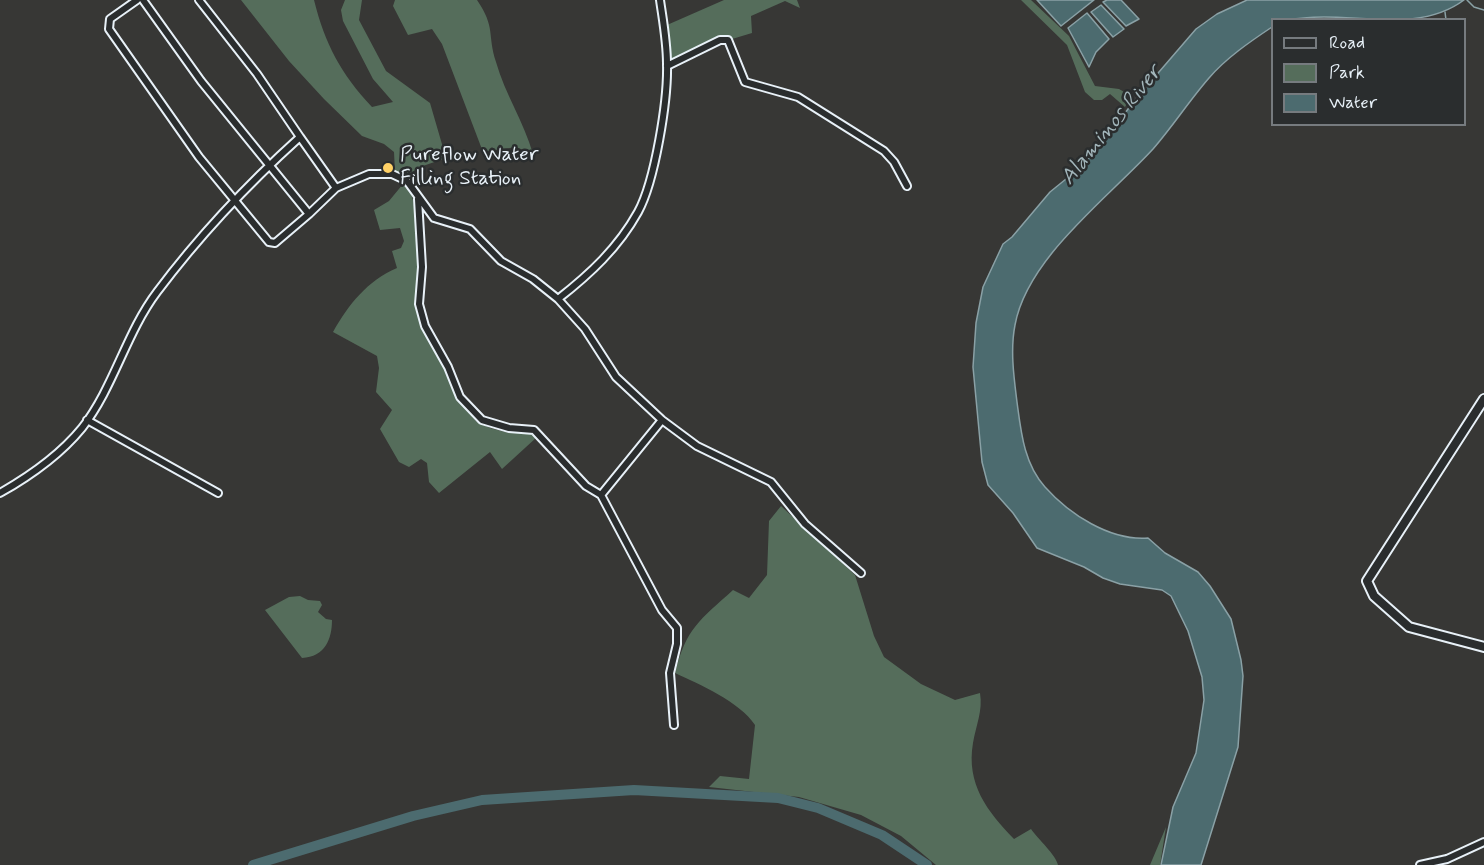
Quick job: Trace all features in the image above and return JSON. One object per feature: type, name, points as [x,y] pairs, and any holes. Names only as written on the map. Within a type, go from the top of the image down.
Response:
[{"type":"street","points":[[137,0],[113,16],[109,29],[198,157],[272,243],[309,214],[336,188],[369,174],[385,173],[407,180],[434,218],[471,229],[501,261],[533,279],[558,299],[585,329],[616,376],[662,420],[697,446],[771,482],[805,524],[861,573]]},
{"type":"street","points":[[143,0],[201,81],[309,214]]},
{"type":"street","points":[[199,0],[256,74],[336,188]]},
{"type":"street","points":[[558,299],[582,280],[614,249],[645,196],[653,167],[667,66],[660,0]]},
{"type":"street","points":[[667,66],[720,40],[728,40],[745,82],[798,97],[884,151],[894,162],[907,186]]},
{"type":"street","points":[[0,493],[50,459],[87,420],[138,321],[157,292],[235,201],[300,137]]},
{"type":"street","points":[[417,196],[422,267],[419,304],[425,326],[448,367],[460,397],[482,420],[500,426],[534,430],[586,486],[600,495],[662,610],[677,628],[677,644],[670,673],[674,725]]},
{"type":"street","points":[[1484,399],[1367,581],[1374,596],[1408,627],[1484,647]]},
{"type":"street","points":[[87,420],[218,493]]},
{"type":"street","points":[[600,495],[662,420]]},
{"type":"street","points":[[1419,865],[1447,859],[1484,842]]},
{"type":"green space","points":[[241,0],[314,0],[323,31],[336,58],[351,83],[372,107],[393,102],[373,79],[343,21],[341,10],[345,0],[362,0],[359,20],[386,71],[430,103],[446,158],[420,167],[406,176],[395,172],[394,152],[384,144],[362,136],[324,99],[289,61]]},
{"type":"green space","points":[[395,0],[477,0],[487,18],[493,52],[504,85],[533,154],[516,147],[483,152],[442,44],[432,29],[408,35],[393,6]]},
{"type":"green space","points":[[724,0],[797,0],[800,8],[785,1],[751,16],[752,33],[732,39],[721,36],[669,63],[667,25]]},
{"type":"green space","points":[[1021,0],[1031,0],[1069,36],[1095,86],[1119,89],[1131,96],[1125,107],[1110,94],[1102,100],[1094,100],[1085,92],[1067,45]]},
{"type":"green space","points":[[403,184],[411,192],[414,205],[419,269],[415,305],[421,325],[448,372],[456,396],[476,421],[509,433],[531,431],[537,437],[502,469],[490,452],[439,493],[429,482],[427,463],[421,459],[409,467],[399,462],[380,429],[392,410],[376,392],[379,368],[377,356],[333,332],[360,294],[386,273],[397,268],[392,251],[401,248],[404,241],[400,228],[380,230],[374,210],[389,201]]},
{"type":"green space","points":[[781,506],[855,575],[874,636],[884,657],[921,684],[955,700],[980,693],[980,712],[972,758],[976,784],[981,796],[995,818],[1014,839],[1031,829],[1058,865],[936,865],[901,836],[861,815],[799,797],[709,787],[720,776],[749,779],[755,725],[729,701],[675,673],[689,635],[703,618],[733,590],[749,598],[767,575],[769,521]]},
{"type":"green space","points":[[300,596],[308,600],[320,601],[322,605],[318,612],[326,619],[332,620],[331,634],[326,646],[322,651],[310,657],[302,658],[265,610],[289,597]]},
{"type":"green space","points":[[1166,827],[1160,865],[1150,865]]},
{"type":"water","points":[[1037,0],[1094,0],[1061,26]]},
{"type":"water","points":[[1121,0],[1139,19],[1126,26],[1103,2]]},
{"type":"water","points":[[1247,0],[1464,0],[1448,9],[1418,18],[1271,18],[1271,28],[1239,50],[1216,71],[1153,149],[1072,230],[1035,276],[1023,300],[1015,325],[1014,374],[1025,447],[1038,478],[1066,507],[1091,524],[1119,535],[1148,538],[1165,553],[1198,572],[1231,619],[1243,676],[1238,747],[1201,865],[1161,865],[1173,807],[1196,753],[1204,700],[1202,677],[1188,631],[1171,596],[1162,590],[1120,584],[1037,548],[1013,513],[988,485],[982,462],[973,367],[976,323],[983,287],[1003,244],[1012,237],[1050,192],[1082,166],[1196,29],[1217,14]]},
{"type":"water","points":[[1101,5],[1124,29],[1113,37],[1091,12]]},
{"type":"water","points":[[1087,13],[1109,39],[1096,52],[1089,67],[1068,28]]},
{"type":"waterway","points":[[1467,0],[1474,7],[1484,10]]},
{"type":"waterway","points":[[1445,12],[1446,18]]},
{"type":"waterway","points":[[253,865],[413,816],[482,800],[634,790],[778,798],[818,808],[882,835],[927,865]]},
{"type":"place","name":"Pureflow Water Filling Station","points":[[388,168]]},
{"type":"water label","name":"Alaminos River","points":[[1112,126]]}]
